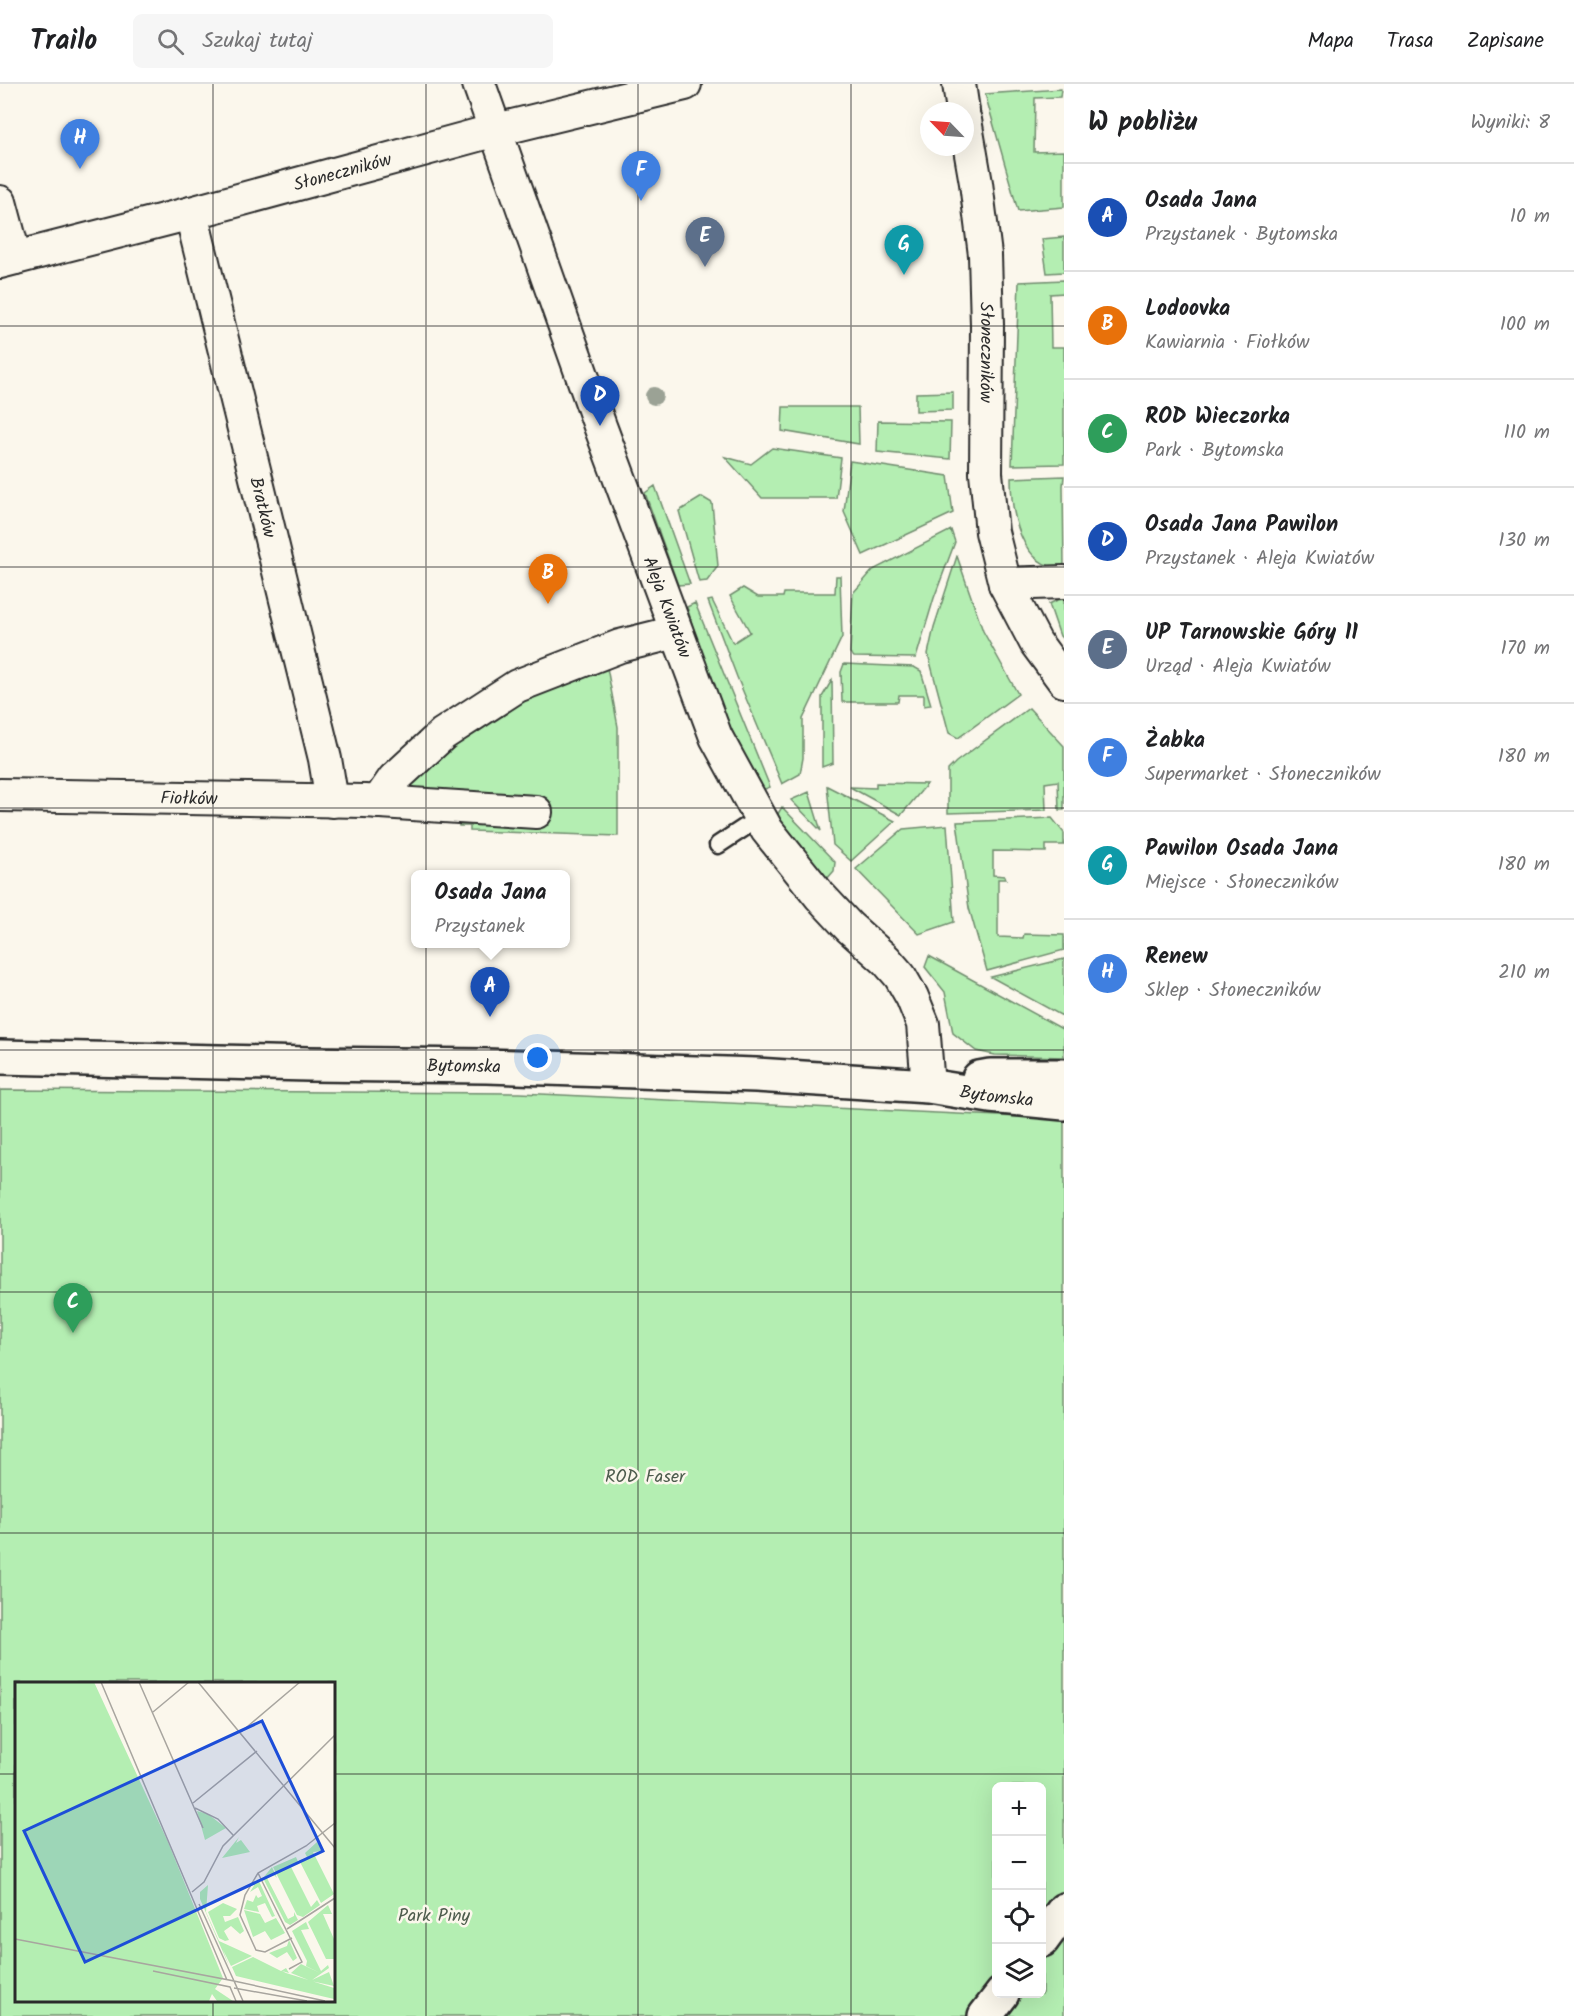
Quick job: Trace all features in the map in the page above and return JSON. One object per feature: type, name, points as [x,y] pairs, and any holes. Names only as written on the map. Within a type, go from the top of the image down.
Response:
[{"type":"main road","name":"Bytomska","points":[[0,1057],[486,1066],[756,1075],[928,1086],[990,1096],[1064,1103]]},
{"type":"main road","name":"Bytomska","points":[[928,1086],[990,1076],[1064,1076]]},
{"type":"main road","points":[[1046,1933],[1064,1910]]},
{"type":"main road","points":[[985,2016],[999,1998]]},
{"type":"street","name":"Aleja Kwiatów","points":[[479,84],[600,426],[716,737],[767,830],[820,896],[900,976],[923,1024],[928,1086]]},
{"type":"street","name":"Słoneczników","points":[[8,260],[496,130],[685,84]]},
{"type":"street","points":[[959,84],[962,102]]},
{"type":"street","name":"Słoneczników","points":[[971,156],[985,255],[986,473],[992,532],[1005,584],[1036,643],[1064,681]]},
{"type":"street","points":[[0,202],[8,260]]},
{"type":"street","name":"Bratków","points":[[191,213],[322,747],[332,801]]},
{"type":"street","points":[[1005,584],[1064,582]]},
{"type":"street","points":[[378,802],[394,779],[443,734],[517,687],[620,646],[676,632]]},
{"type":"street","name":"Fiołków","points":[[0,795],[378,802],[536,812]]},
{"type":"lane","points":[[718,844],[759,818]]},
{"type":"green space","points":[[1061,89],[1060,97],[1035,98],[1034,152],[1064,151],[1064,207],[1018,211],[985,94]]},
{"type":"green space","points":[[1064,237],[1064,272],[1047,273],[1042,239]]},
{"type":"green space","points":[[1064,280],[1064,293],[1050,294],[1051,347],[1064,347],[1064,464],[1012,465],[1019,282]]},
{"type":"green space","points":[[953,392],[953,410],[916,411],[916,393]]},
{"type":"green space","points":[[783,407],[858,407],[859,444],[782,431]]},
{"type":"green space","points":[[878,421],[951,422],[950,459],[877,452]]},
{"type":"green space","points":[[772,448],[841,458],[836,498],[762,498],[725,457],[751,464]]},
{"type":"green space","points":[[850,461],[948,476],[953,513],[863,555],[844,512]]},
{"type":"green space","points":[[1064,476],[1064,568],[1049,566],[1037,559],[1028,549],[1016,521],[1011,478]]},
{"type":"green space","points":[[655,486],[690,584],[678,585],[645,493]]},
{"type":"green space","points":[[702,497],[712,503],[718,566],[707,581],[699,582],[679,511]]},
{"type":"green space","points":[[951,530],[955,542],[934,598],[916,658],[854,657],[850,653],[853,593],[873,570]]},
{"type":"green space","points":[[957,556],[983,631],[1018,694],[958,738],[949,733],[928,654],[934,627]]},
{"type":"green space","points":[[836,576],[840,576],[842,637],[803,719],[803,758],[800,774],[782,784],[708,601],[712,600],[733,643],[750,632],[730,596],[743,588],[758,597],[783,597],[784,593],[835,593]]},
{"type":"green space","points":[[1064,597],[1064,640],[1060,636],[1049,604]]},
{"type":"green space","points":[[695,603],[770,787],[765,789],[759,786],[748,765],[710,676],[687,607]]},
{"type":"green space","points":[[606,662],[618,727],[618,836],[470,831],[470,826],[459,826],[458,816],[487,824],[549,825],[549,803],[400,798],[400,780],[522,692]]},
{"type":"green space","points":[[844,664],[914,667],[921,671],[931,705],[924,706],[924,695],[899,695],[898,702],[842,702],[841,672]]},
{"type":"green space","points":[[832,680],[833,763],[822,767],[822,697]]},
{"type":"green space","points":[[1029,708],[1064,746],[1064,810],[1059,810],[1058,781],[1045,783],[1046,810],[948,813],[948,770]]},
{"type":"green space","points":[[876,783],[927,784],[901,815],[850,787],[876,788]]},
{"type":"green space","points":[[827,786],[895,821],[851,861],[833,845]]},
{"type":"green space","points":[[809,792],[821,831],[791,800]]},
{"type":"green space","points":[[782,807],[835,862],[834,871],[826,880],[776,817]]},
{"type":"green space","points":[[1052,818],[1064,833],[1064,845],[1046,845],[1046,852],[993,851],[993,875],[1005,876],[1006,879],[998,879],[998,937],[1023,938],[1024,934],[1064,935],[1064,950],[987,971],[969,908],[957,822]]},
{"type":"green space","points":[[947,825],[954,922],[919,934],[856,869],[903,829]]},
{"type":"green space","points":[[929,956],[1064,1030],[1064,1057],[995,1055],[976,1051],[953,1033],[945,992],[925,967]]},
{"type":"green space","points":[[1064,959],[1064,1017],[991,977]]},
{"type":"green space","name":"ROD Faser","points":[[0,1090],[520,1093],[1064,1119],[1064,2016],[0,2016]]},
{"type":"place","name":"Renew","points":[[80,169]]},
{"type":"place","name":"Żabka","points":[[641,201]]},
{"type":"place","name":"UP Tarnowskie Góry 11","points":[[705,267]]},
{"type":"place","name":"Pawilon Osada Jana","points":[[904,275]]},
{"type":"place","name":"Osada Jana Pawilon","points":[[600,426]]},
{"type":"place","name":"Lodoovka","points":[[548,604]]},
{"type":"place","name":"Osada Jana","points":[[490,1017]]},
{"type":"place","name":"ROD Wieczorka","points":[[73,1333]]},
{"type":"park label","name":"Park Piny","points":[[434,1915]]}]
